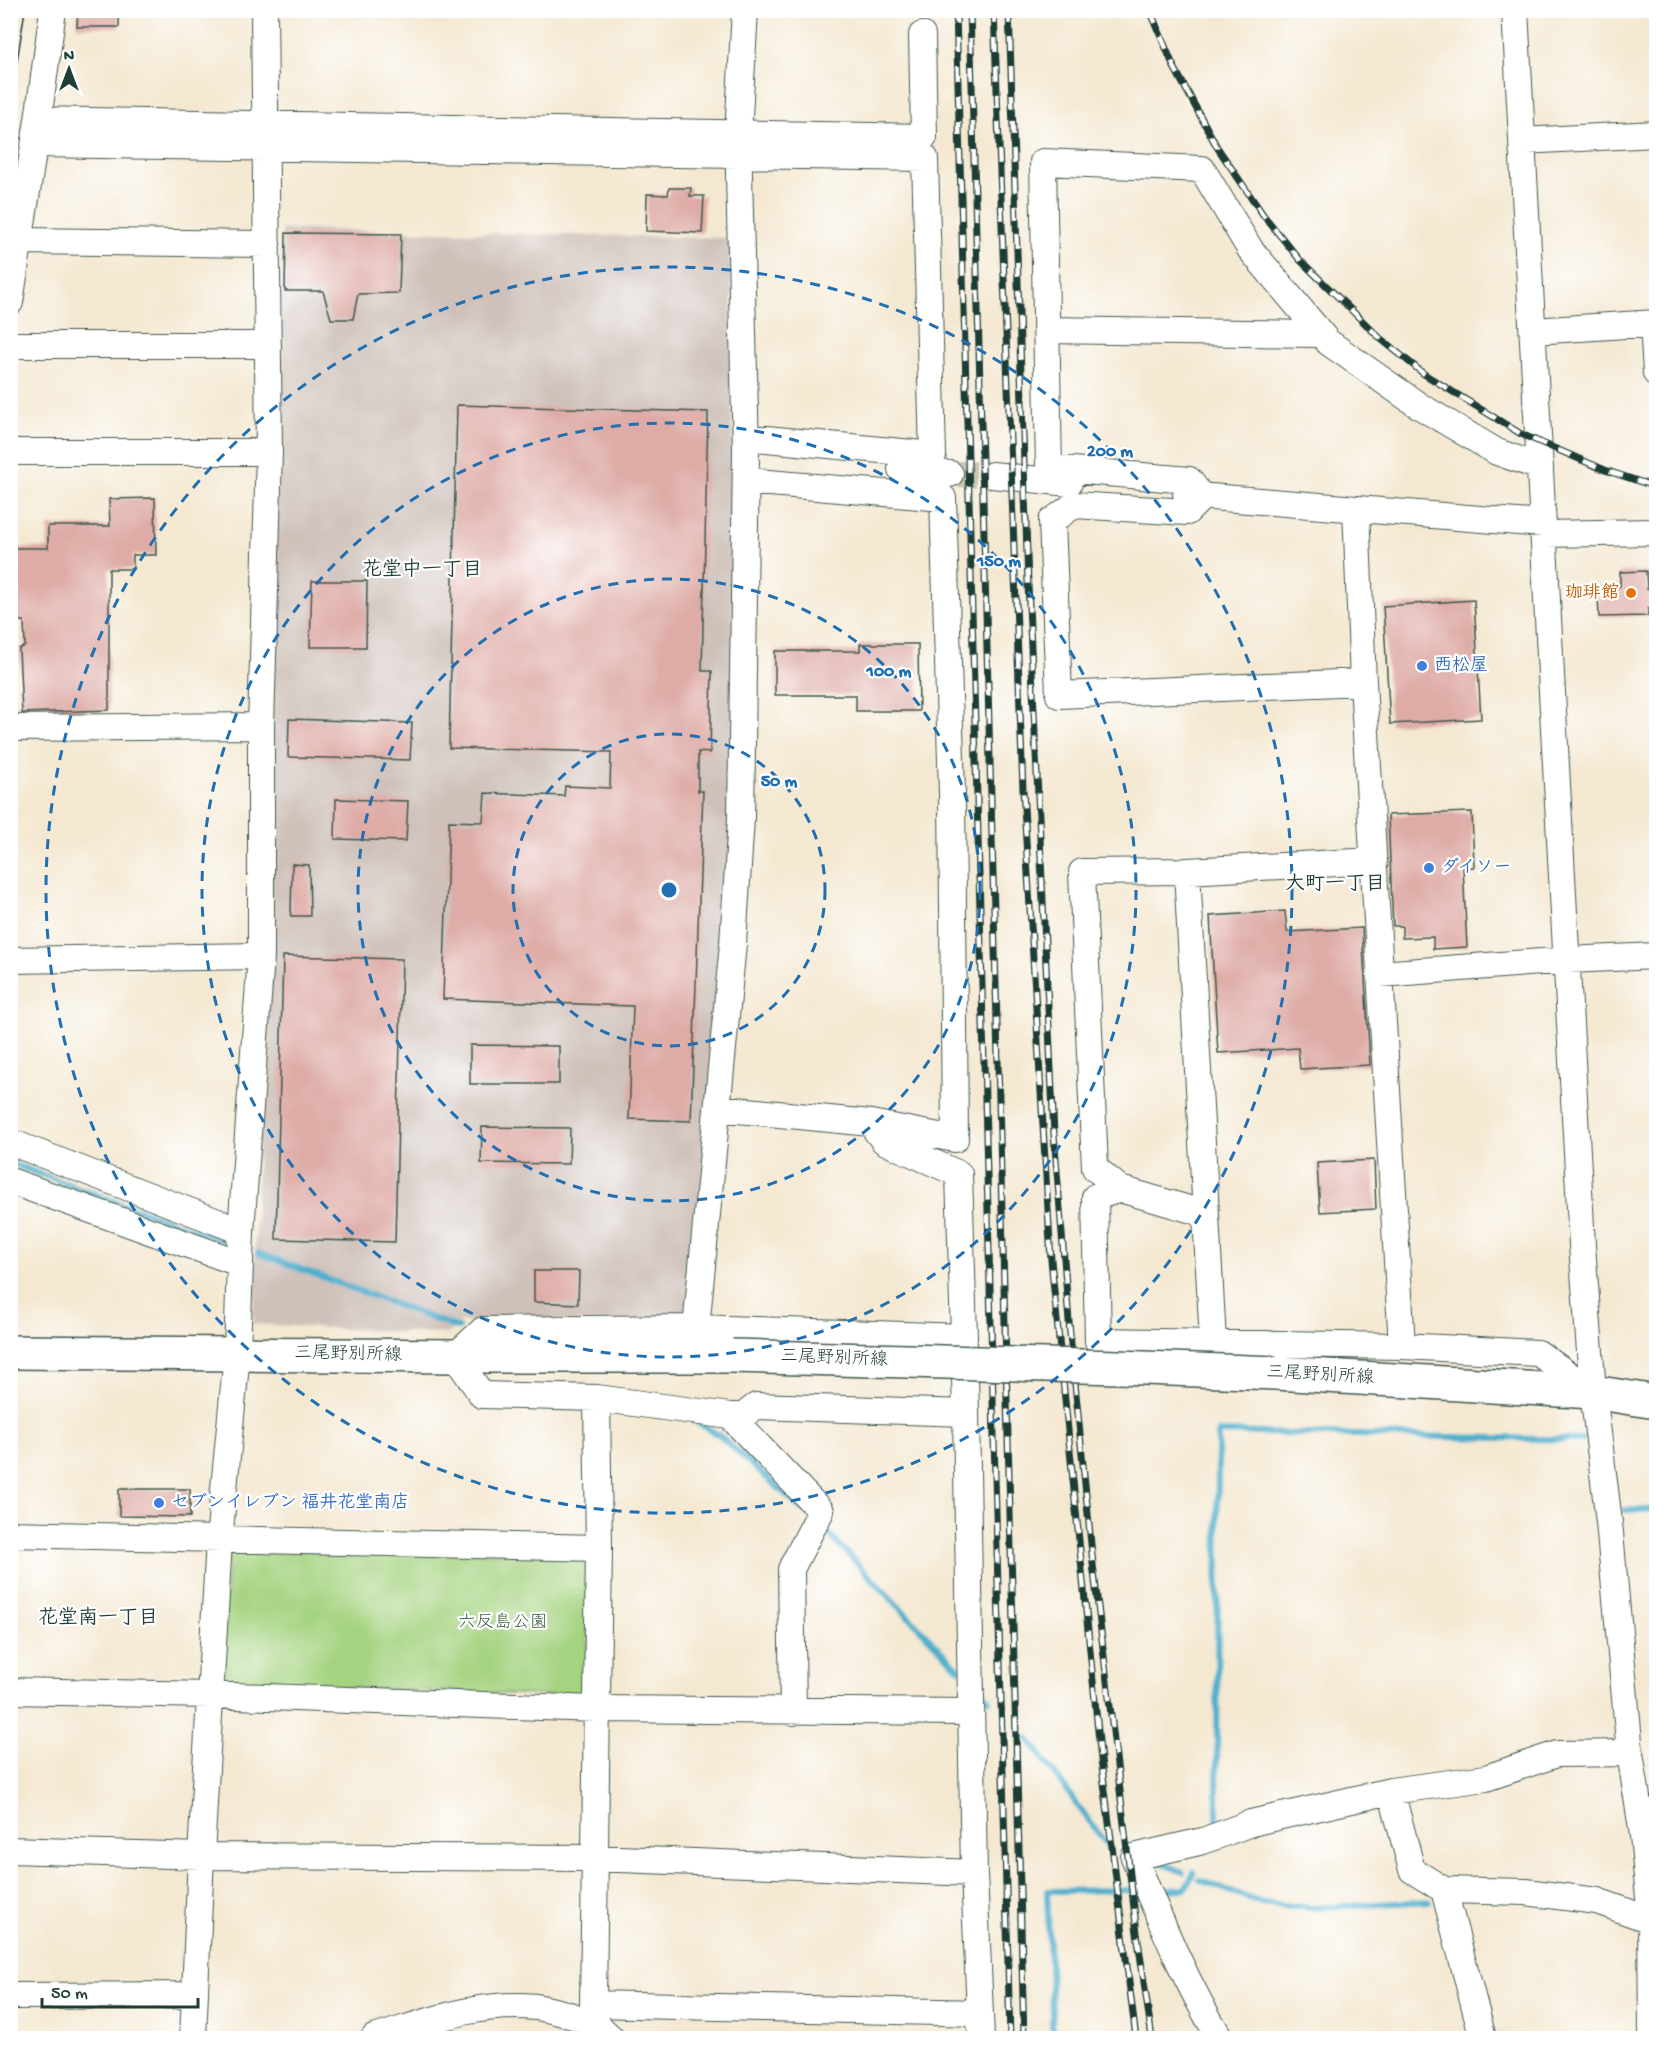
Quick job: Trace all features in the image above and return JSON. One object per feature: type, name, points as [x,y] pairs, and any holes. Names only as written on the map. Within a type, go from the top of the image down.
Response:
[{"type":"main road","name":"三尾野別所線","points":[[10,1352],[732,1356],[1095,1366],[1276,1373],[1593,1392],[1656,1402]]},
{"type":"street","points":[[10,302],[37,132],[53,10]]},
{"type":"street","points":[[193,2038],[219,1540],[237,1354],[239,1263],[261,956],[261,726],[269,452],[264,10]]},
{"type":"street","points":[[696,1328],[733,944],[741,818],[746,444],[739,145],[745,10]]},
{"type":"street","points":[[1515,10],[1582,1245],[1593,1392],[1609,1522],[1630,1753],[1649,1835],[1654,1920],[1652,2038]]},
{"type":"street","points":[[746,444],[933,455],[922,35]]},
{"type":"street","points":[[37,132],[925,147]]},
{"type":"street","points":[[1522,141],[1656,134]]},
{"type":"street","points":[[1202,497],[1190,480],[1049,468],[1043,162],[1202,169],[1250,249],[1328,342],[1418,405],[1497,452],[1540,467]]},
{"type":"street","points":[[20,241],[267,244]]},
{"type":"street","points":[[1533,331],[1655,323],[1656,374]]},
{"type":"street","points":[[1047,330],[1319,334]]},
{"type":"street","points":[[10,345],[268,345]]},
{"type":"street","points":[[746,444],[950,474]]},
{"type":"street","points":[[10,452],[269,452]]},
{"type":"street","points":[[992,475],[1544,529],[1656,532]]},
{"type":"street","points":[[717,1108],[871,1123],[955,1139],[952,793],[943,498],[746,481]]},
{"type":"street","points":[[1202,497],[1187,512],[1074,505],[1052,520],[1059,695],[1364,682]]},
{"type":"street","points":[[1356,509],[1402,1346]]},
{"type":"street","points":[[10,728],[261,726]]},
{"type":"street","points":[[1206,1214],[1120,1189],[1095,1168],[1082,872],[1187,871],[1374,861]]},
{"type":"street","points":[[1187,871],[1213,1342]]},
{"type":"street","points":[[10,960],[261,956]]},
{"type":"street","points":[[1380,974],[1656,956]]},
{"type":"street","points":[[871,1123],[884,1141],[959,1174],[966,1413],[974,1873],[981,2038]]},
{"type":"street","points":[[10,1142],[241,1231]]},
{"type":"street","points":[[10,1181],[239,1263]]},
{"type":"street","points":[[1120,1189],[1095,1197],[1098,1341],[1402,1346],[1538,1353],[1593,1392]]},
{"type":"street","points":[[964,1337],[696,1328],[483,1330],[455,1356],[482,1395],[597,1398],[730,1416],[742,1416],[756,1406],[966,1413]]},
{"type":"street","points":[[597,1398],[599,1548],[594,1858],[599,2021]]},
{"type":"street","points":[[730,1416],[821,1511],[791,1569],[793,1712]]},
{"type":"street","points":[[10,1534],[599,1548]]},
{"type":"street","points":[[10,1691],[210,1695],[596,1709],[970,1712]]},
{"type":"street","points":[[1220,2038],[1167,1936],[1134,1857],[1203,1841],[1251,1822],[1391,1791],[1486,1778],[1557,1754],[1630,1753]]},
{"type":"street","points":[[1391,1791],[1412,1870],[1444,1890],[1526,1892],[1597,1901],[1654,1920]]},
{"type":"street","points":[[10,1850],[201,1856],[594,1858],[974,1873]]},
{"type":"street","points":[[1444,1890],[1483,2038]]},
{"type":"street","points":[[10,1996],[195,1995]]},
{"type":"street","points":[[374,2038],[456,2013],[492,2006],[537,2007],[599,2021],[980,2013]]},
{"type":"shaded area","points":[[282,229],[731,238],[735,810],[691,1321],[461,1322],[448,1334],[253,1324]]},
{"type":"green space","name":"六反島公園","points":[[229,1547],[588,1555],[587,1697],[221,1683]]},
{"type":"building","points":[[78,10],[119,10],[119,27],[77,27]]},
{"type":"building","points":[[669,188],[691,188],[690,196],[704,196],[702,233],[646,231],[647,194],[668,195]]},
{"type":"building","points":[[286,233],[401,234],[399,293],[358,294],[353,319],[331,319],[323,291],[285,291]]},
{"type":"building","points":[[457,405],[708,412],[702,671],[712,671],[710,753],[698,752],[698,791],[703,791],[691,1121],[629,1119],[633,1006],[443,999],[449,821],[483,822],[485,793],[564,796],[565,786],[610,788],[611,752],[449,748]]},
{"type":"building","points":[[155,498],[156,555],[133,555],[133,569],[109,569],[109,710],[22,713],[19,649],[25,646],[24,621],[10,621],[10,548],[48,548],[48,526],[110,526],[109,499]]},
{"type":"building","name":"珈琲館","points":[[1646,571],[1647,589],[1655,589],[1656,606],[1648,609],[1648,616],[1599,617],[1598,597],[1620,586],[1620,572]]},
{"type":"building","points":[[312,581],[367,581],[366,647],[310,647]]},
{"type":"building","points":[[1474,600],[1481,719],[1390,724],[1383,606]]},
{"type":"building","points":[[860,644],[918,644],[919,711],[856,711],[856,695],[775,695],[775,651],[860,651]]},
{"type":"building","points":[[289,719],[412,723],[410,760],[288,757]]},
{"type":"building","points":[[336,799],[408,801],[406,841],[335,839]]},
{"type":"building","points":[[1472,812],[1474,867],[1463,868],[1467,947],[1433,949],[1433,937],[1402,938],[1402,926],[1393,926],[1388,815]]},
{"type":"building","points":[[292,864],[309,865],[310,916],[291,916]]},
{"type":"building","points":[[1285,911],[1287,932],[1362,928],[1370,1065],[1300,1069],[1298,1048],[1218,1053],[1210,916]]},
{"type":"building","points":[[283,956],[402,959],[395,1242],[276,1239]]},
{"type":"building","points":[[470,1045],[559,1046],[559,1084],[470,1084]]},
{"type":"building","points":[[482,1127],[570,1128],[569,1164],[481,1163]]},
{"type":"building","points":[[1374,1160],[1376,1209],[1320,1212],[1317,1163]]},
{"type":"building","points":[[534,1271],[579,1271],[578,1304],[534,1302]]},
{"type":"building","points":[[119,1489],[190,1489],[190,1517],[119,1516]]},
{"type":"waterway","points":[[10,1163],[222,1240]]},
{"type":"waterway","points":[[258,1253],[458,1328]]},
{"type":"waterway","points":[[695,1421],[719,1435],[803,1510]]},
{"type":"waterway","points":[[1217,1822],[1218,1432],[1583,1440]]},
{"type":"waterway","points":[[1625,1510],[1656,1510]]},
{"type":"waterway","points":[[821,1526],[959,1669]]},
{"type":"waterway","points":[[980,1689],[989,1700]]},
{"type":"waterway","points":[[1028,1738],[1110,1849]]},
{"type":"waterway","points":[[1159,1862],[1183,1872]]},
{"type":"waterway","points":[[1157,1890],[1185,1889],[1194,1872]]},
{"type":"waterway","points":[[1200,1880],[1262,1903],[1312,1908],[1429,1901]]},
{"type":"waterway","points":[[1053,2038],[1047,1891],[1133,1890]]},
{"type":"tunnel","points":[[950,474],[992,475]]},
{"type":"tram line","points":[[10,107],[25,10]]},
{"type":"railway","points":[[956,10],[1010,2038]]},
{"type":"railway","points":[[970,10],[1024,2038]]},
{"type":"railway","points":[[994,10],[1023,790],[1051,1260],[1100,1751],[1136,2038]]},
{"type":"railway","points":[[1009,10],[1028,584],[1054,1134],[1070,1334],[1093,1564],[1137,1933],[1152,2038]]},
{"type":"railway","points":[[1150,10],[1173,65],[1217,147],[1264,216],[1300,260],[1381,339],[1424,374],[1521,434],[1605,470],[1656,487]]},
{"type":"place","name":"珈琲館","points":[[1631,593]]},
{"type":"place","name":"西松屋","points":[[1422,666]]},
{"type":"place","name":"ダイソー","points":[[1429,868]]},
{"type":"place","name":"セブンイレブン 福井花堂南店","points":[[159,1503]]},
{"type":"district","name":"花堂中一丁目","points":[[422,571]]},
{"type":"district","name":"大町一丁目","points":[[1335,885]]},
{"type":"district","name":"花堂南一丁目","points":[[98,1619]]}]
